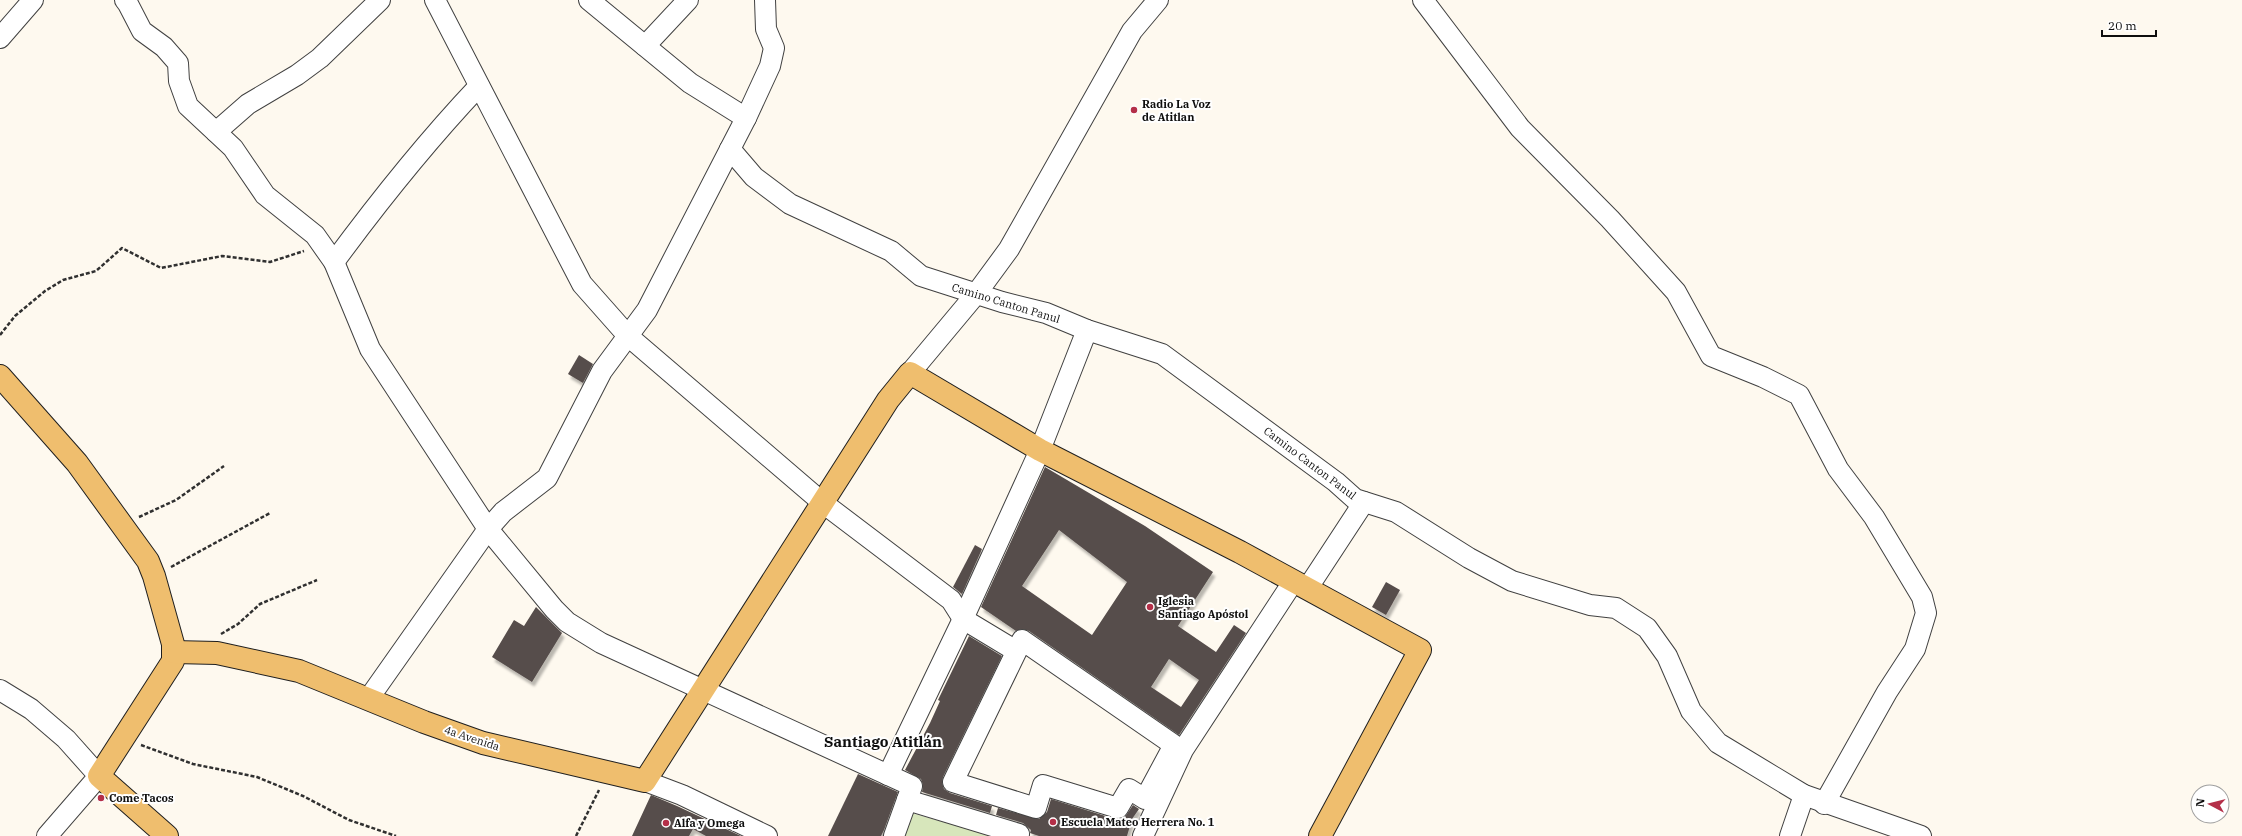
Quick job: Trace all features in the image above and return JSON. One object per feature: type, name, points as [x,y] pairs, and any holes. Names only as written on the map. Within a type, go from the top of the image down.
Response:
[{"type":"main road","points":[[645,781],[888,400],[910,373],[1040,450],[1240,552],[1420,650],[1320,836]]},
{"type":"main road","points":[[0,376],[76,463],[140,549],[154,576],[174,652],[168,670],[99,776],[167,836]]},
{"type":"main road","name":"4a Avenida","points":[[174,652],[217,653],[299,671],[369,698],[424,722],[483,743],[645,781]]},
{"type":"street","points":[[0,38],[33,0]]},
{"type":"street","points":[[124,0],[128,4],[142,31],[164,47],[178,63],[179,81],[188,106],[233,148],[265,195],[315,235],[334,262],[370,349],[488,529],[554,609],[567,622],[601,642],[912,786],[894,836]]},
{"type":"street","points":[[216,132],[248,104],[297,75],[320,58],[380,0]]},
{"type":"street","points":[[435,0],[582,284],[628,336],[823,503],[951,600],[963,619],[1016,651]]},
{"type":"street","points":[[589,0],[690,83],[746,118]]},
{"type":"street","points":[[645,46],[688,0]]},
{"type":"street","points":[[369,698],[488,529],[503,512],[547,478],[602,371],[647,310],[746,118],[770,66],[774,48],[766,29],[766,0]]},
{"type":"street","points":[[910,373],[976,294],[1009,249],[1132,31],[1158,0]]},
{"type":"street","points":[[1423,0],[1520,128],[1610,219],[1676,292],[1711,356],[1763,377],[1799,395],[1838,469],[1874,517],[1922,597],[1926,613],[1915,649],[1887,692],[1824,804]]},
{"type":"street","points":[[334,262],[379,202],[452,114],[479,86]]},
{"type":"street","name":"Camino Canton Panul","points":[[730,149],[754,177],[790,204],[891,251],[921,276],[976,294],[1046,313],[1087,330],[1162,354],[1336,482],[1355,499],[1396,512],[1468,558],[1512,581],[1590,605],[1616,608],[1647,628],[1667,656],[1691,711],[1718,743],[1804,795],[1824,804],[1921,836]]},
{"type":"street","points":[[888,775],[963,619],[1040,450],[1087,330]]},
{"type":"street","points":[[1143,836],[1183,750],[1300,586],[1364,502]]},
{"type":"street","points":[[1022,640],[1174,745],[1145,800],[1129,789],[1118,808],[1043,785],[1036,808],[1028,807],[953,782],[1022,640]]},
{"type":"street","points":[[0,690],[36,714],[66,739],[99,776],[47,836]]},
{"type":"street","name":"4a Avenida","points":[[645,781],[682,795],[767,836]]},
{"type":"street","points":[[1790,836],[1804,795]]},
{"type":"street","points":[[907,800],[1020,835],[1028,807]]},
{"type":"path","points":[[0,335],[26,305],[56,283],[96,271],[122,248],[161,268],[222,256],[270,262],[322,245]]},
{"type":"path","points":[[121,523],[157,510],[176,500],[224,466]]},
{"type":"path","points":[[154,576],[270,513]]},
{"type":"path","points":[[204,652],[213,638],[238,624],[254,608],[278,595],[294,591],[317,580]]},
{"type":"path","points":[[124,738],[193,764],[258,777],[303,796],[349,820],[396,836]]},
{"type":"path","points":[[576,836],[607,773]]},
{"type":"green space","points":[[911,813],[993,836],[904,836]]},
{"type":"building","points":[[579,355],[593,364],[583,383],[568,374]]},
{"type":"building","points":[[1045,467],[1145,526],[1213,572],[1178,626],[1216,652],[1234,625],[1246,633],[1179,735],[1029,631],[1022,629],[1016,631],[981,607]],"holes":[[[1059,530],[1127,582],[1092,635],[1022,586]],[[1169,659],[1199,680],[1181,707],[1151,687]]]},
{"type":"building","points":[[975,545],[982,549],[962,594],[953,587]]},
{"type":"building","points":[[1386,582],[1400,590],[1386,615],[1372,607]]},
{"type":"building","points":[[536,607],[562,633],[532,682],[492,657],[514,620],[524,626]]},
{"type":"building","points":[[969,636],[1002,656],[943,777],[942,783],[944,789],[950,793],[992,806],[990,813],[922,792],[923,785],[921,779],[905,770],[930,723],[940,701],[938,700]]},
{"type":"building","points":[[858,774],[898,792],[884,830],[881,836],[828,836]]},
{"type":"building","name":"Alfa y Omega","points":[[651,795],[741,836],[706,836],[693,829],[689,836],[632,836]]},
{"type":"building","points":[[1051,799],[1115,819],[1125,817],[1133,805],[1139,809],[1132,819],[1127,836],[1039,836],[1030,833],[1031,830],[1023,823],[996,815],[998,808],[1039,819],[1047,812]]},
{"type":"place","name":"Radio La Voz de Atitlan","points":[[1134,110]]},
{"type":"place","name":"Iglesia Santiago Apóstol","points":[[1150,607]]},
{"type":"place","name":"Come Tacos","points":[[101,798]]},
{"type":"place","name":"Escuela Mateo Herrera No. 1","points":[[1053,822]]},
{"type":"place","name":"Alfa y Omega","points":[[666,823]]},
{"type":"district","name":"Santiago Atitlán","points":[[883,742]]}]
